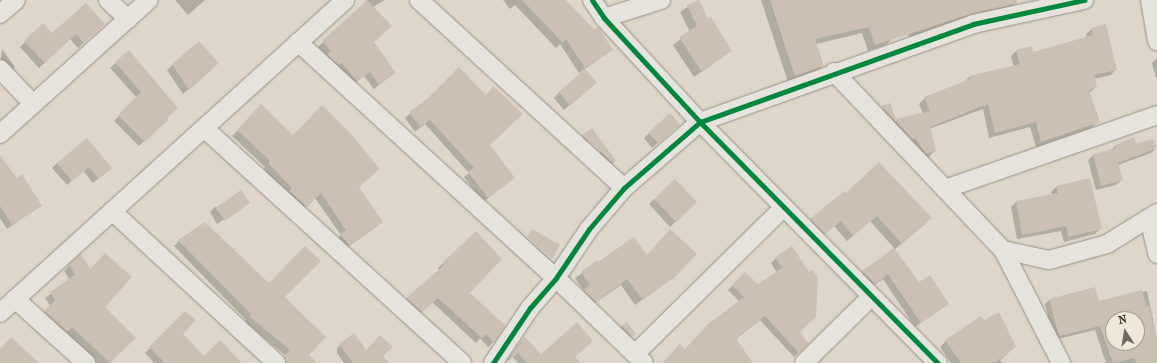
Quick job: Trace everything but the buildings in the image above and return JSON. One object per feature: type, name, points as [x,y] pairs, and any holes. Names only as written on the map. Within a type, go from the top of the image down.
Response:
[{"type":"street","points":[[0,14],[16,0]]},
{"type":"street","points":[[108,0],[128,19]]},
{"type":"street","points":[[0,134],[149,0]]},
{"type":"street","points":[[0,312],[345,0]]},
{"type":"street","points":[[418,0],[624,188]]},
{"type":"street","points":[[592,0],[604,18],[700,122],[783,208],[938,363]]},
{"type":"street","points":[[604,18],[660,0]]},
{"type":"street","points":[[493,363],[530,308],[556,278],[588,229],[624,188],[700,122],[834,72],[973,24],[1084,0]]},
{"type":"street","points":[[1150,0],[1157,42]]},
{"type":"street","points":[[298,42],[556,278],[640,359],[783,208]]},
{"type":"street","points":[[0,69],[33,104]]},
{"type":"street","points":[[834,72],[1003,250],[1061,363]]},
{"type":"street","points":[[945,190],[1157,115]]},
{"type":"street","points":[[204,128],[462,363]]},
{"type":"street","points":[[112,211],[276,363]]},
{"type":"street","points":[[1003,250],[1049,260],[1107,244],[1153,216],[1157,254]]},
{"type":"street","points":[[804,363],[871,297]]},
{"type":"street","points":[[15,299],[86,363]]},
{"type":"cycle path","points":[[592,0],[604,18],[700,122],[938,363]]},
{"type":"cycle path","points":[[493,363],[530,308],[556,278],[589,229],[624,188],[700,122],[973,24],[1084,0]]}]
